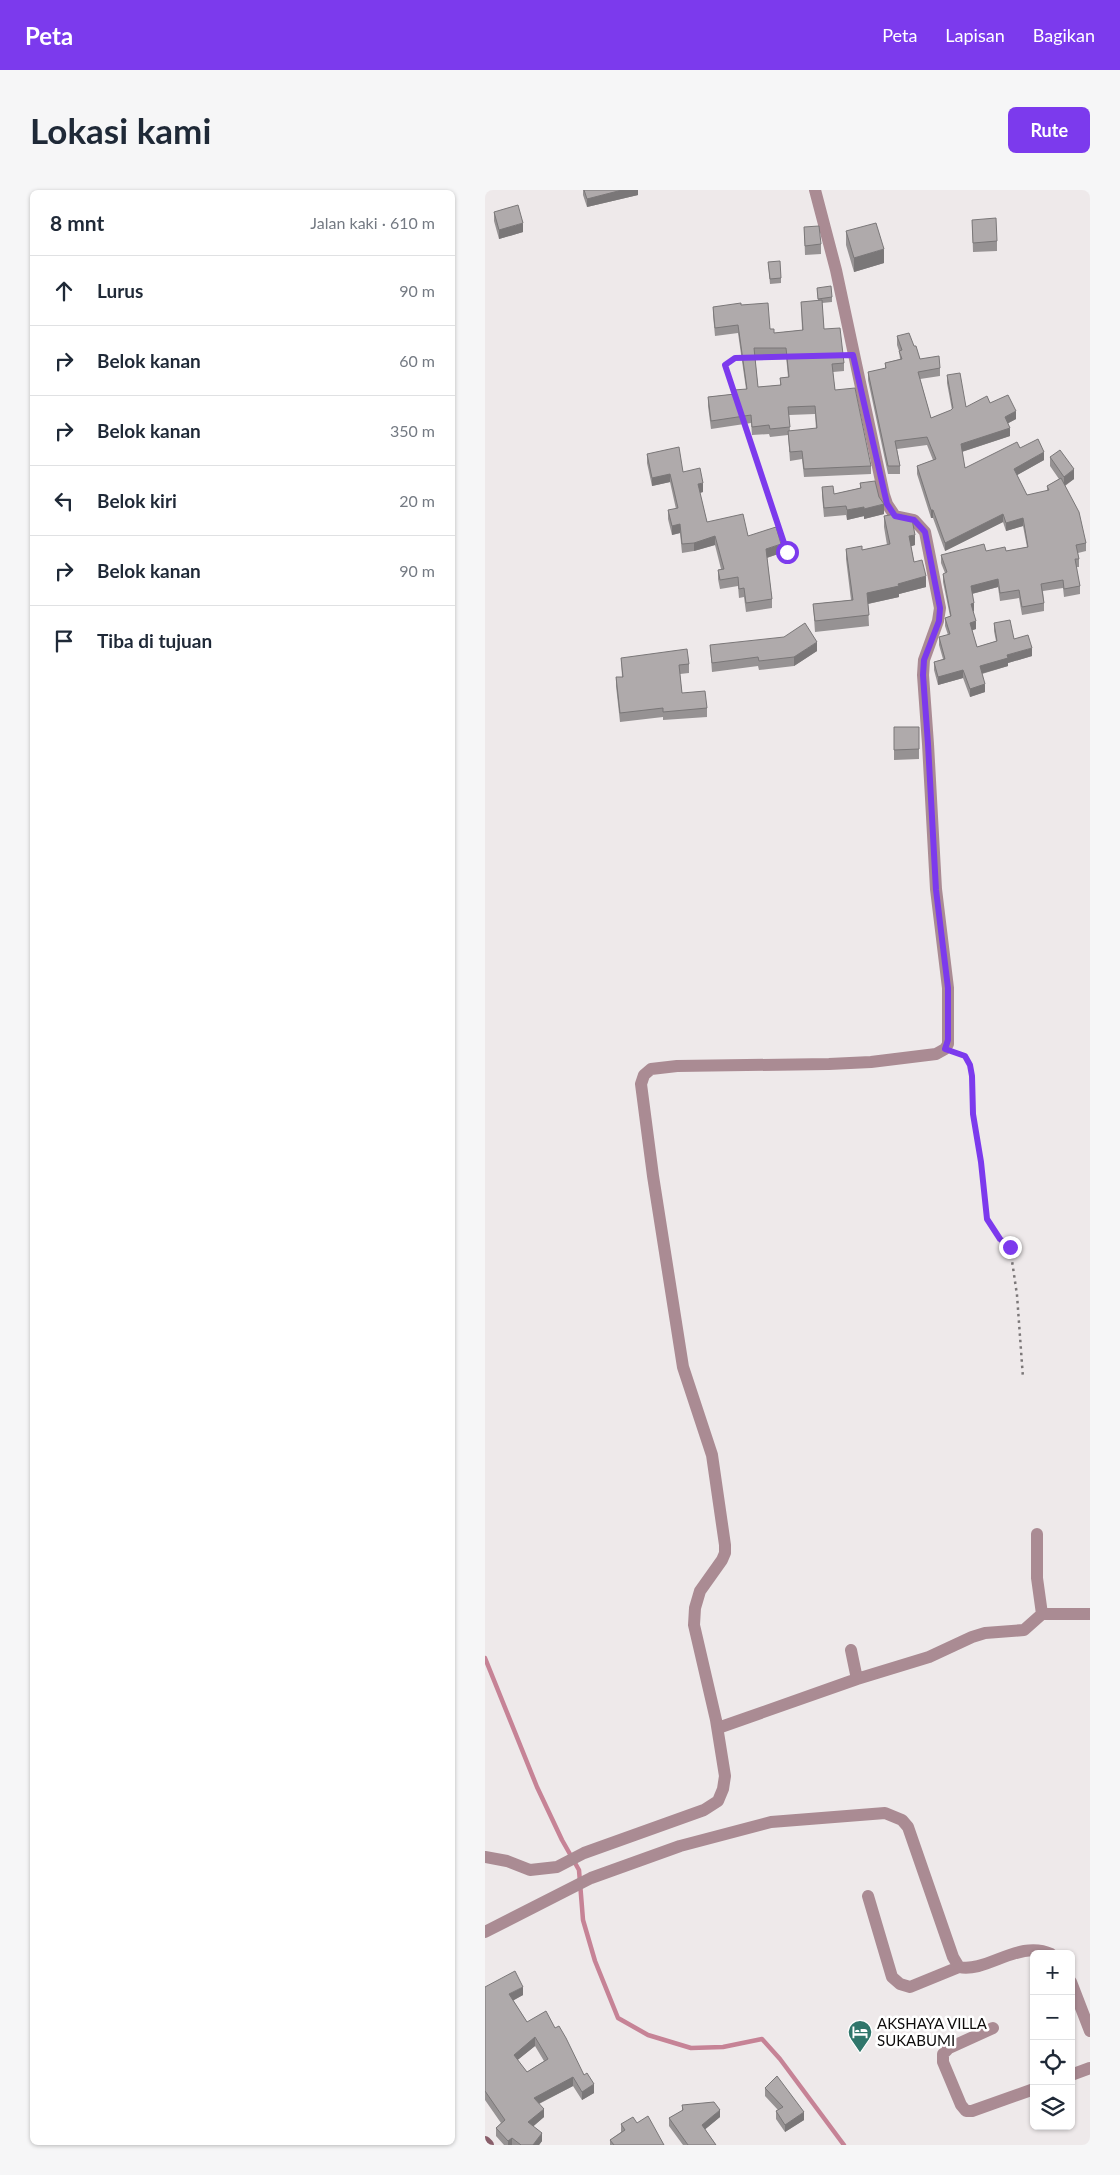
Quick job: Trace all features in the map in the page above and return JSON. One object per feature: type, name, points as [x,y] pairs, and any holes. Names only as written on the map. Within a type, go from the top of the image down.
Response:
[{"type":"street","points":[[485,1857],[507,1861],[530,1870],[557,1867],[584,1853],[704,1810],[718,1801],[723,1789],[725,1776],[717,1728],[694,1625],[695,1608],[700,1591],[725,1553],[724,1533],[711,1455],[683,1367],[648,1140],[642,1079],[647,1072],[655,1068],[708,1064],[854,1063],[936,1054],[945,1049],[948,1040],[948,988],[936,890],[923,675],[924,660],[939,621],[940,608],[925,532],[914,520],[895,516],[887,504],[884,495],[836,270],[815,190]]},
{"type":"street","points":[[1037,1534],[1037,1578],[1042,1614]]},
{"type":"street","points":[[717,1728],[857,1679],[929,1657],[985,1633],[1025,1630],[1042,1614],[1090,1614]]},
{"type":"street","points":[[851,1650],[857,1679]]},
{"type":"street","points":[[485,1932],[591,1878],[680,1846],[771,1822],[885,1813],[902,1820],[908,1827],[953,1957],[959,1967]]},
{"type":"street","points":[[868,1896],[892,1977],[900,1984],[910,1987],[959,1967],[969,1969],[1008,1954],[1030,1951]]},
{"type":"street","points":[[1075,1992],[1090,2031]]},
{"type":"street","points":[[993,2028],[949,2048],[943,2054],[943,2062],[961,2106],[966,2111],[972,2111],[1030,2090]]},
{"type":"street","points":[[1075,2074],[1090,2068]]},
{"type":"street","points":[[485,2142],[488,2145]]},
{"type":"path","points":[[738,402],[725,365],[735,358],[794,357]]},
{"type":"path","points":[[744,421],[787,552]]},
{"type":"path","points":[[945,1049],[965,1056],[970,1065],[973,1114],[981,1162],[987,1219],[1000,1239],[1010,1247],[1017,1295],[1023,1378]]},
{"type":"building","points":[[584,190],[622,190],[587,199]]},
{"type":"building","points":[[518,205],[523,223],[499,230],[494,212]]},
{"type":"building","points":[[996,218],[997,241],[973,243],[972,220]]},
{"type":"building","points":[[876,223],[884,249],[854,258],[846,231]]},
{"type":"building","points":[[819,226],[821,244],[805,246],[804,227]]},
{"type":"building","points":[[780,261],[781,278],[770,279],[768,262]]},
{"type":"building","points":[[831,286],[832,297],[818,299],[817,288]]},
{"type":"building","points":[[822,300],[824,329],[840,328],[844,363],[832,364],[835,390],[855,388],[871,466],[804,469],[802,451],[790,452],[788,431],[817,428],[815,406],[788,407],[790,427],[770,429],[769,425],[752,427],[751,415],[711,421],[708,397],[735,394],[734,390],[747,389],[738,325],[715,328],[713,307],[741,303],[741,305],[768,303],[770,329],[774,329],[774,333],[803,330],[801,302]],"holes":[[[754,348],[786,348],[789,377],[780,378],[781,385],[758,387]]]},
{"type":"building","points":[[909,333],[920,359],[939,356],[940,368],[918,372],[931,418],[953,408],[947,375],[960,373],[966,407],[987,396],[990,403],[1008,395],[1016,411],[1005,417],[1010,428],[961,444],[965,468],[1017,442],[1020,448],[1038,439],[1044,452],[1014,469],[1027,495],[1049,490],[1047,486],[1061,478],[1079,512],[1086,543],[1076,545],[1079,559],[1075,559],[1080,586],[1064,589],[1063,580],[1041,584],[1044,603],[1022,607],[1019,590],[1000,593],[998,579],[971,586],[974,603],[971,604],[976,621],[970,623],[977,647],[997,641],[994,623],[1010,620],[1014,639],[1028,635],[1032,648],[1007,655],[1008,658],[980,666],[985,684],[970,689],[963,670],[938,677],[934,662],[945,659],[939,637],[950,634],[945,618],[951,616],[943,574],[947,572],[941,555],[984,544],[986,551],[1005,547],[1006,551],[1028,547],[1023,518],[1006,523],[1003,514],[945,543],[933,510],[931,510],[917,466],[936,459],[927,437],[895,441],[900,466],[888,466],[868,372],[886,368],[885,363],[902,359],[899,351],[902,350],[897,336]]},
{"type":"building","points":[[679,447],[683,472],[700,468],[703,483],[698,484],[707,522],[743,514],[748,536],[776,527],[781,544],[766,549],[772,599],[746,603],[744,588],[739,589],[738,577],[720,580],[718,570],[724,569],[715,536],[694,543],[682,544],[680,524],[672,526],[668,510],[678,508],[670,474],[652,478],[647,454]]},
{"type":"building","points":[[1060,450],[1074,469],[1064,477],[1050,457]]},
{"type":"building","points":[[875,481],[879,497],[884,504],[864,509],[864,507],[847,510],[846,506],[824,508],[822,487],[833,486],[834,494],[861,488],[860,483]]},
{"type":"building","points":[[895,514],[912,519],[915,535],[909,536],[914,562],[922,560],[926,576],[898,584],[899,586],[867,593],[869,615],[815,621],[813,604],[853,600],[846,549],[862,546],[862,550],[890,544],[884,516]]},
{"type":"building","points":[[805,623],[817,642],[794,657],[759,661],[758,657],[712,663],[710,645],[784,637]]},
{"type":"building","points":[[687,649],[689,664],[679,665],[682,693],[705,691],[707,708],[663,712],[663,708],[620,713],[616,677],[623,677],[621,658]]},
{"type":"building","points":[[894,727],[919,727],[919,749],[894,750]]},
{"type":"building","points":[[515,1971],[523,1987],[509,1994],[527,2022],[546,2011],[555,2028],[559,2026],[584,2075],[587,2073],[594,2084],[582,2092],[573,2077],[534,2098],[544,2109],[528,2122],[542,2133],[533,2145],[521,2145],[512,2138],[508,2141],[496,2128],[505,2120],[485,2091],[485,1987]],"holes":[[[535,2037],[548,2059],[527,2072],[514,2055]]]},
{"type":"building","points":[[777,2076],[804,2112],[785,2125],[776,2111],[783,2107],[765,2088]]},
{"type":"building","points":[[714,2102],[720,2110],[702,2125],[716,2145],[688,2145],[669,2118],[683,2110],[682,2105]]},
{"type":"building","points":[[648,2116],[664,2145],[614,2145],[610,2140],[625,2130],[621,2124],[633,2117],[637,2123]]},
{"type":"waterway","points":[[485,1658],[537,1787],[562,1840],[579,1870],[583,1920],[595,1961],[618,2018],[648,2035],[691,2048],[723,2047],[762,2039],[780,2059],[844,2145]]},
{"type":"place","name":"AKSHAYA VILLA SUKABUMI","points":[[860,2053]]},
{"type":"route","points":[[787,552],[725,365],[735,358],[853,355],[887,504],[895,516],[914,520],[922,526],[927,538],[940,608],[939,621],[928,645],[924,660],[923,675],[936,890],[948,988],[948,1044],[945,1049],[965,1056],[970,1065],[973,1114],[981,1162],[987,1219],[1000,1239],[1010,1247]]}]
